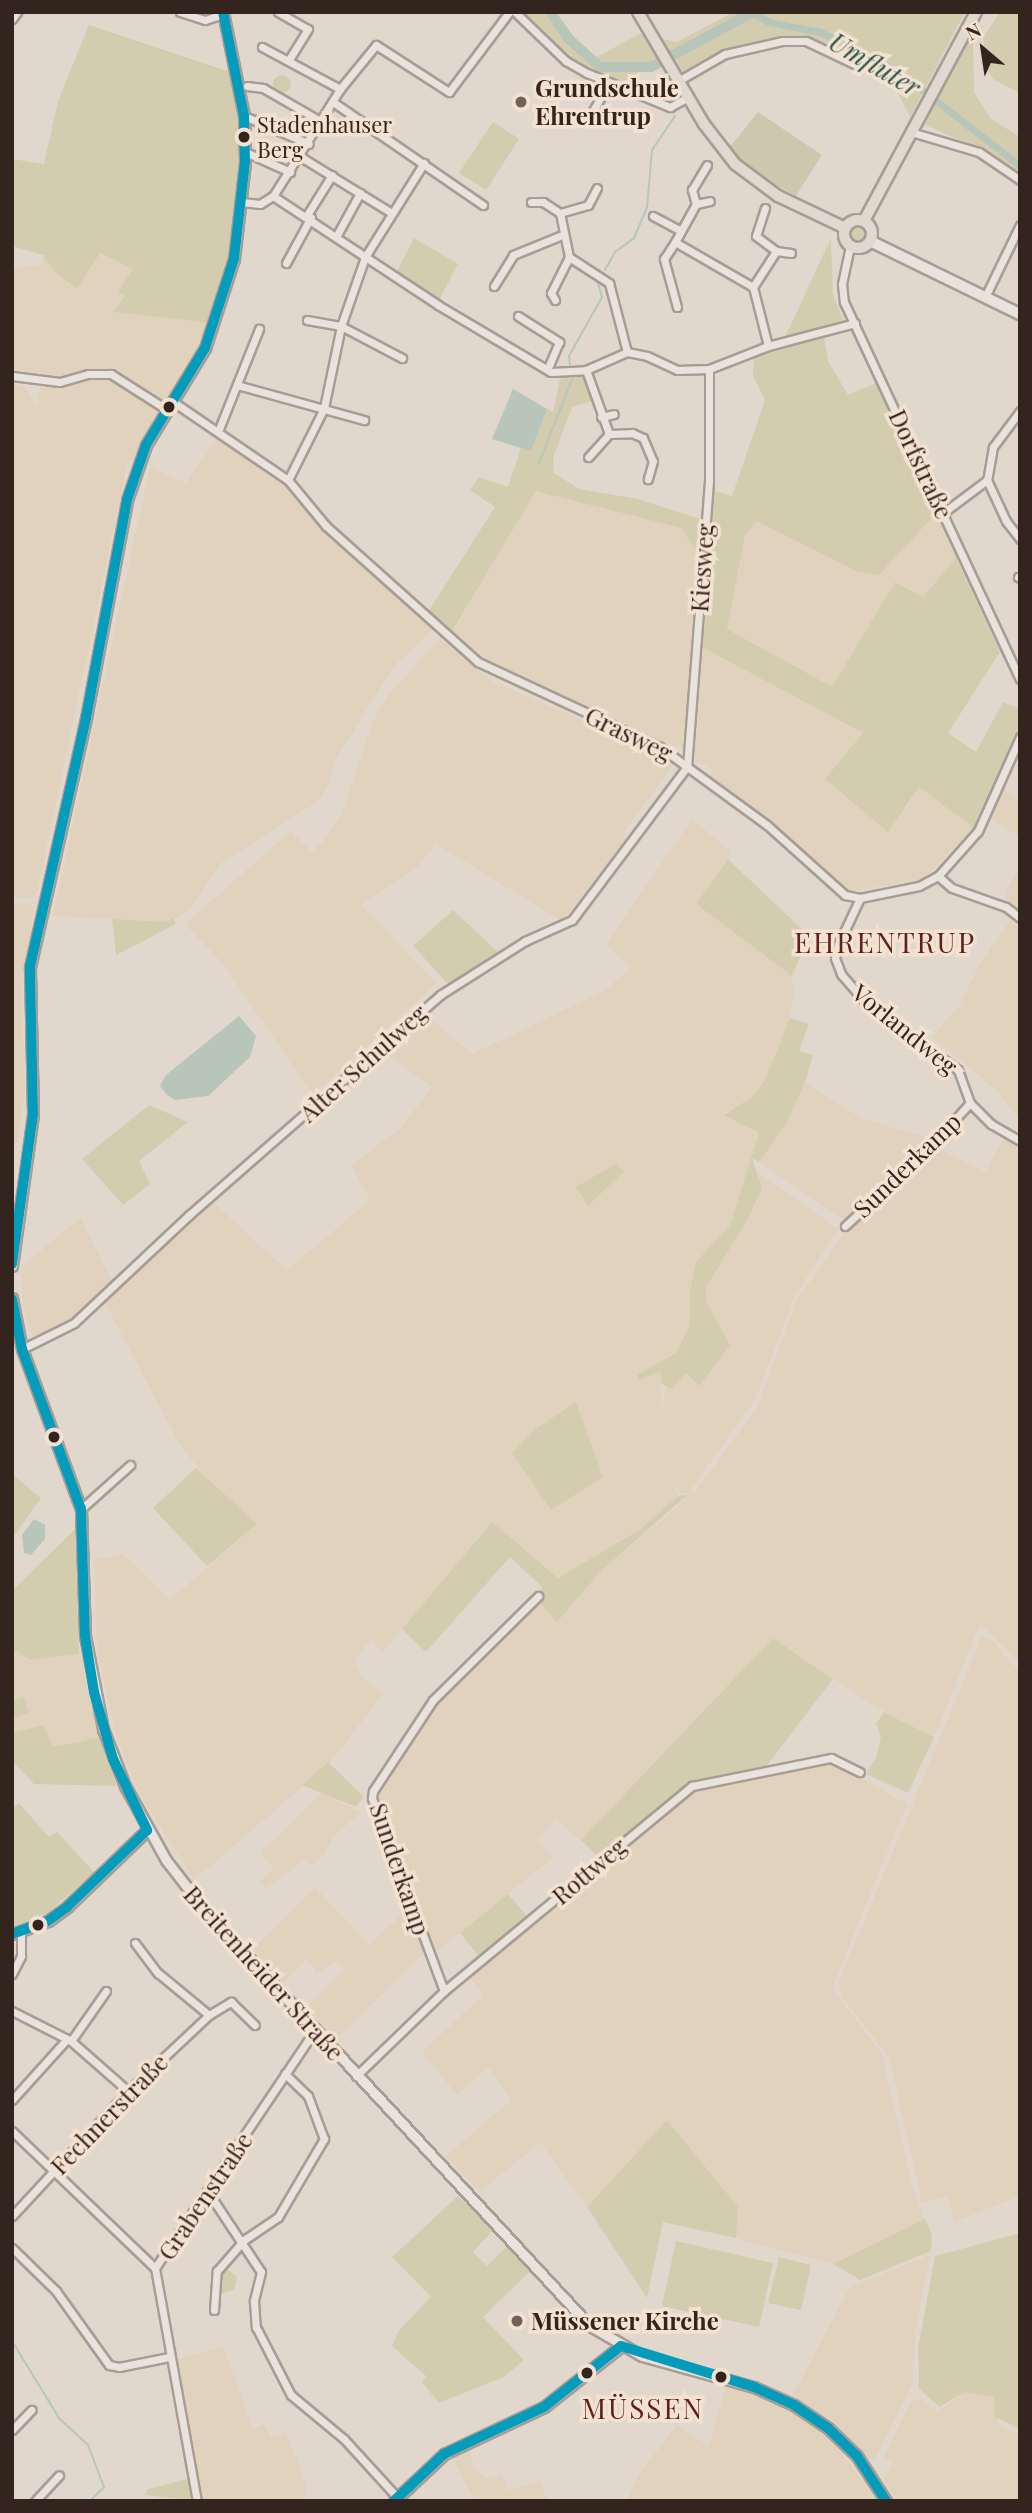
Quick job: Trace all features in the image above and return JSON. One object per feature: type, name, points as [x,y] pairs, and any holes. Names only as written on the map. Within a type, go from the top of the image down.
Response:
[{"type":"main road","points":[[638,12],[688,97],[735,164],[778,196],[845,228]]},
{"type":"main road","points":[[864,221],[976,12]]},
{"type":"main road","points":[[851,221],[864,221],[871,229],[870,241],[864,247],[850,246],[845,240],[845,228],[851,221]]},
{"type":"main road","points":[[870,241],[1020,314]]},
{"type":"street","points":[[12,19],[17,12]]},
{"type":"street","points":[[12,1266],[33,1114],[30,967],[86,718],[127,500],[146,445],[205,348],[225,296],[242,202],[243,102],[223,13],[205,20],[180,12]]},
{"type":"street","points":[[278,12],[308,29],[289,59]]},
{"type":"street","points":[[242,202],[260,204],[273,196],[301,157],[340,89],[376,46],[449,92],[509,12]]},
{"type":"street","points":[[515,12],[566,61],[670,107],[688,97]]},
{"type":"street","points":[[675,76],[726,54],[782,40],[806,41],[859,66]]},
{"type":"street","points":[[261,47],[289,59],[340,89]]},
{"type":"street","points":[[589,118],[609,82]]},
{"type":"street","points":[[247,86],[263,88],[322,122]]},
{"type":"street","points":[[333,102],[483,205]]},
{"type":"street","points":[[248,118],[309,144]]},
{"type":"street","points":[[911,132],[979,152],[1020,180]]},
{"type":"street","points":[[250,154],[290,172]]},
{"type":"street","points":[[301,157],[390,212]]},
{"type":"street","points":[[288,480],[324,408],[341,326],[365,257],[390,212],[424,163]]},
{"type":"street","points":[[696,204],[692,190],[707,165]]},
{"type":"street","points":[[286,263],[332,174]]},
{"type":"street","points":[[531,202],[543,202],[560,213],[588,205],[597,188]]},
{"type":"street","points":[[337,235],[360,193]]},
{"type":"street","points":[[273,196],[309,216],[438,305],[547,370],[586,370],[627,352],[647,356],[677,370],[709,369],[768,346],[855,323]]},
{"type":"street","points":[[677,307],[664,259],[696,204],[710,201]]},
{"type":"street","points":[[765,208],[756,236],[776,251],[791,253]]},
{"type":"street","points":[[560,213],[562,235],[569,257],[609,283],[627,352]]},
{"type":"street","points":[[653,216],[679,230]]},
{"type":"street","points":[[985,297],[1020,225]]},
{"type":"street","points":[[494,286],[513,255],[562,235]]},
{"type":"street","points":[[675,242],[753,288],[768,346]]},
{"type":"street","name":"Dorfstraße","points":[[850,246],[842,284],[855,323],[1020,679]]},
{"type":"street","points":[[753,288],[776,251]]},
{"type":"street","points":[[555,300],[551,293],[569,257]]},
{"type":"street","points":[[518,316],[559,342],[547,370]]},
{"type":"street","points":[[307,320],[341,326],[402,358]]},
{"type":"street","points":[[219,429],[259,329]]},
{"type":"street","name":"Kiesweg","points":[[687,767],[709,480],[709,369]]},
{"type":"street","points":[[586,370],[608,434]]},
{"type":"street","name":"Grasweg","points":[[12,376],[60,382],[88,374],[111,374],[219,429],[288,480],[326,526],[478,662],[660,747],[687,767]]},
{"type":"street","points":[[237,385],[266,397],[324,408],[364,420]]},
{"type":"street","points":[[1020,411],[993,447],[988,480],[1006,522],[1020,539]]},
{"type":"street","points":[[601,417],[614,414]]},
{"type":"street","points":[[588,457],[608,434],[632,433],[643,438],[653,461],[648,479]]},
{"type":"street","points":[[943,513],[988,480]]},
{"type":"street","points":[[687,767],[767,825],[828,883],[860,898],[919,886],[938,876],[978,831],[1020,737]]},
{"type":"street","name":"Alter Schulweg","points":[[22,1349],[84,1314],[189,1215],[440,995],[525,941],[572,920],[687,767]]},
{"type":"street","points":[[938,876],[952,888],[1006,907],[1020,918]]},
{"type":"street","name":"Vorlandweg","points":[[860,898],[838,945],[835,958],[841,974],[865,1002],[958,1069],[970,1103],[991,1124],[1020,1141]]},
{"type":"street","name":"Sunderkamp","points":[[845,1226],[929,1148],[970,1103]]},
{"type":"street","name":"Breitenheider Straße","points":[[12,1298],[22,1349],[81,1508],[85,1636],[94,1692],[113,1759],[147,1830],[204,1909],[576,2312],[621,2346],[754,2387],[794,2404],[828,2428],[857,2456],[886,2501]]},
{"type":"street","points":[[81,1508],[130,1465]]},
{"type":"street","name":"Sunderkamp","points":[[444,1991],[372,1798],[373,1791],[433,1700],[538,1596]]},
{"type":"street","name":"Rottweg","points":[[356,2076],[444,1991],[702,1781],[831,1758],[860,1772]]},
{"type":"street","points":[[12,1975],[21,1956],[17,1933],[67,1907],[147,1830]]},
{"type":"street","points":[[135,1943],[158,1973],[209,2015]]},
{"type":"street","points":[[12,2100],[69,2040],[106,1991]]},
{"type":"street","name":"Fechnerstraße","points":[[12,2216],[128,2091],[209,2015],[231,2001],[255,2025]]},
{"type":"street","points":[[12,2011],[69,2040],[128,2091]]},
{"type":"street","name":"Grabenstraße","points":[[197,2501],[155,2268],[315,2031]]},
{"type":"street","points":[[214,2310],[216,2271],[244,2240],[278,2217],[324,2139],[308,2096],[285,2074]]},
{"type":"street","points":[[12,2131],[155,2268]]},
{"type":"street","points":[[208,2192],[244,2240],[261,2273],[254,2301],[256,2327],[291,2395],[344,2439],[395,2499],[444,2454],[544,2407],[621,2346]]},
{"type":"street","points":[[12,2248],[56,2291],[109,2365],[119,2367],[169,2357]]},
{"type":"street","points":[[12,2430],[31,2410]]},
{"type":"street","points":[[35,2501],[59,2475]]},
{"type":"shaded area","points":[[520,12],[550,12],[568,38],[597,57],[639,34],[677,42],[734,12],[965,12],[910,117],[897,91],[845,52],[805,36],[777,37],[724,51],[684,74],[673,55],[651,67],[640,67],[633,85],[588,71]]},
{"type":"shaded area","points":[[1000,12],[1020,12],[1020,93],[993,79],[987,69],[983,38]]},
{"type":"shaded area","points":[[89,25],[233,73],[239,98],[240,172],[228,270],[212,323],[113,312],[125,296],[118,291],[133,269],[100,253],[77,288],[55,273],[43,255],[12,246],[12,159],[44,164],[58,101]]},
{"type":"shaded area","points":[[968,37],[973,40],[974,92],[990,118],[1020,137],[1020,176],[981,149],[925,125]]},
{"type":"shaded area","points":[[282,75],[288,78],[291,84],[288,90],[282,93],[276,90],[273,84],[276,78]]},
{"type":"shaded area","points":[[758,112],[822,155],[796,196],[754,172],[729,148]]},
{"type":"shaded area","points":[[493,122],[519,139],[486,190],[459,173]]},
{"type":"shaded area","points":[[857,225],[863,228],[866,234],[863,240],[857,243],[851,240],[848,234],[851,228]]},
{"type":"shaded area","points":[[414,238],[458,264],[439,300],[396,273]]},
{"type":"shaded area","points":[[831,238],[833,295],[845,325],[783,342]]},
{"type":"shaded area","points":[[100,253],[134,269],[119,291],[126,296],[114,311],[212,323],[136,461],[128,461],[36,897],[12,897],[12,383],[26,388],[38,408],[41,377],[12,373],[12,268],[42,265],[43,255],[61,279]]},
{"type":"shaded area","points":[[824,337],[828,361],[848,395],[878,382],[938,511],[879,575],[858,572],[756,521],[745,535],[727,629],[832,687],[895,582],[923,597],[956,558],[1000,652],[948,733],[976,752],[1003,702],[1020,709],[1019,728],[974,828],[919,787],[888,832],[825,779],[863,733],[700,646],[711,490],[732,496],[765,400],[753,376],[754,357]]},
{"type":"shaded area","points":[[582,375],[592,401],[572,407],[553,458],[554,473],[579,489],[638,499],[703,520],[700,557],[681,528],[536,491],[450,635],[428,612],[495,507],[470,490],[479,477],[508,487],[521,448],[531,451],[547,409],[553,412],[560,379]]},
{"type":"shaded area","points":[[513,389],[547,409],[531,451],[492,439]]},
{"type":"shaded area","points":[[218,437],[285,487],[330,537],[435,628],[394,666],[335,760],[328,785],[317,802],[221,863],[191,908],[179,917],[165,922],[53,916],[150,467],[186,483]]},
{"type":"shaded area","points":[[536,490],[681,528],[695,544],[700,557],[683,749],[501,669],[453,632]]},
{"type":"shaded area","points":[[938,511],[959,555],[923,597],[895,583],[832,688],[727,629],[745,535],[756,521],[858,572],[879,575]]},
{"type":"shaded area","points":[[440,639],[491,681],[630,741],[673,766],[624,831],[625,840],[562,921],[436,844],[417,868],[361,905],[437,983],[312,1095],[225,966],[185,924],[291,831],[312,852],[323,841],[341,815],[375,717],[390,693]]},
{"type":"shaded area","points":[[700,646],[863,733],[905,811],[919,787],[974,828],[923,879],[847,892],[769,822],[709,778],[714,770],[694,760]]},
{"type":"shaded area","points":[[1003,789],[1020,801],[1020,837],[990,818]]},
{"type":"shaded area","points":[[692,819],[732,852],[696,904],[792,976],[794,995],[790,1018],[765,1080],[753,1096],[724,1114],[759,1133],[730,1225],[696,1262],[690,1290],[690,1323],[676,1353],[638,1375],[640,1380],[660,1372],[662,1409],[666,1386],[672,1389],[685,1373],[699,1385],[729,1346],[706,1301],[706,1287],[748,1219],[762,1188],[756,1172],[839,1229],[794,1297],[755,1400],[690,1491],[694,1493],[757,1408],[797,1300],[848,1227],[934,1146],[985,1172],[1004,1138],[1020,1148],[1020,1664],[980,1624],[934,1737],[876,1707],[773,1638],[581,1840],[556,1819],[536,1840],[553,1858],[433,1954],[378,1807],[379,1785],[441,1697],[538,1600],[557,1622],[601,1571],[679,1505],[688,1492],[681,1494],[674,1483],[678,1496],[639,1530],[558,1578],[492,1522],[383,1652],[371,1640],[354,1660],[362,1677],[383,1694],[330,1763],[194,1880],[138,1791],[115,1733],[97,1648],[94,1560],[123,1554],[170,1600],[257,1524],[208,1480],[180,1445],[104,1301],[212,1201],[287,1270],[370,1200],[351,1165],[399,1130],[432,1087],[382,1051],[425,1014],[472,1054],[604,991],[631,968],[606,944]],"holes":[[[576,1403],[603,1477],[512,1453],[536,1429]]]},
{"type":"shaded area","points":[[728,859],[809,936],[792,976],[696,904]]},
{"type":"shaded area","points":[[1020,866],[1020,912],[1006,901],[1005,893]]},
{"type":"shaded area","points":[[12,904],[30,904],[34,908],[22,994],[25,1090],[18,1143],[12,1142]]},
{"type":"shaded area","points":[[453,910],[499,953],[449,985],[413,946]]},
{"type":"shaded area","points":[[173,918],[176,924],[116,955],[112,919],[165,922]]},
{"type":"shaded area","points":[[1010,921],[1020,930],[1020,1120],[995,1089],[932,1037],[960,1005],[978,967]]},
{"type":"shaded area","points":[[239,1016],[256,1036],[250,1057],[208,1096],[175,1100],[167,1095],[160,1086],[166,1075]]},
{"type":"shaded area","points":[[790,1018],[809,1024],[799,1051],[813,1055],[805,1082],[785,1126],[759,1162],[752,1158],[762,1188],[748,1219],[706,1287],[706,1301],[730,1345],[699,1386],[686,1373],[672,1389],[662,1384],[660,1372],[639,1380],[637,1375],[676,1353],[690,1324],[690,1290],[696,1262],[730,1225],[759,1133],[724,1115],[753,1096],[765,1080]]},
{"type":"shaded area","points":[[805,1082],[861,1118],[934,1140],[846,1221],[759,1162],[785,1126]]},
{"type":"shaded area","points":[[149,1105],[188,1122],[139,1161],[150,1184],[123,1205],[82,1159]]},
{"type":"shaded area","points":[[616,1164],[624,1171],[588,1206],[576,1187]]},
{"type":"shaded area","points":[[80,1218],[112,1281],[72,1318],[33,1337],[23,1307],[21,1267]]},
{"type":"shaded area","points":[[576,1402],[603,1477],[551,1510],[512,1453],[536,1429]]},
{"type":"shaded area","points":[[196,1468],[257,1524],[207,1566],[153,1508]]},
{"type":"shaded area","points":[[12,1474],[41,1498],[12,1539]]},
{"type":"shaded area","points":[[687,1495],[601,1571],[557,1622],[534,1596],[543,1588],[510,1557],[426,1652],[402,1629],[492,1522],[558,1578],[639,1530],[678,1496]]},
{"type":"shaded area","points":[[34,1519],[45,1525],[45,1539],[31,1555],[24,1553],[22,1535]]},
{"type":"shaded area","points":[[75,1529],[79,1654],[30,1660],[17,1651],[12,1654],[12,1591]]},
{"type":"shaded area","points":[[982,1636],[992,1641],[1020,1672],[1020,2196],[954,2222],[948,2196],[922,2203],[889,2057],[842,1997],[839,1982]]},
{"type":"shaded area","points":[[773,1638],[833,1679],[765,1768],[690,1782],[601,1859],[581,1840]]},
{"type":"shaded area","points":[[17,1651],[30,1660],[82,1654],[102,1737],[52,1747],[44,1726],[12,1733],[12,1654]]},
{"type":"shaded area","points":[[23,1697],[29,1712],[12,1719],[12,1701]]},
{"type":"shaded area","points":[[884,1712],[934,1737],[908,1793],[866,1774],[876,1758],[881,1736],[876,1724]]},
{"type":"shaded area","points":[[44,1725],[53,1747],[102,1737],[116,1786],[34,1784],[12,1761],[12,1733]]},
{"type":"shaded area","points":[[328,1762],[364,1797],[356,1807],[302,1785]]},
{"type":"shaded area","points":[[832,1762],[907,1804],[832,1988],[882,2054],[912,2185],[925,2219],[833,2264],[736,2238],[738,2207],[667,2120],[587,2207],[540,2142],[480,2192],[446,2156],[511,2100],[488,2067],[457,2095],[422,2052],[483,1995],[468,1975],[700,1786]]},
{"type":"shaded area","points":[[322,1793],[361,1812],[333,1837],[323,1856],[311,1866],[305,1860],[266,1888],[260,1881],[274,1868],[260,1853]]},
{"type":"shaded area","points":[[19,1803],[49,1837],[57,1832],[94,1872],[49,1912],[12,1927],[12,1809]]},
{"type":"shaded area","points":[[315,1887],[369,1945],[411,1906],[426,1951],[334,2041],[304,2009],[344,1969],[337,1961],[317,1973],[306,1959],[282,1984],[250,1951]]},
{"type":"shaded area","points":[[508,1894],[527,1916],[479,1956],[460,1933]]},
{"type":"shaded area","points":[[667,2120],[738,2207],[736,2238],[663,2222],[647,2298],[587,2207]]},
{"type":"shaded area","points":[[458,2196],[493,2230],[473,2252],[487,2266],[507,2246],[531,2270],[483,2317],[524,2360],[504,2377],[439,2403],[422,2382],[426,2376],[392,2346],[399,2330],[431,2297],[392,2257]]},
{"type":"shaded area","points":[[925,2219],[932,2234],[931,2251],[860,2280],[833,2264]]},
{"type":"shaded area","points":[[1020,2233],[1020,2429],[995,2417],[994,2397],[964,2392],[940,2407],[919,2389],[918,2348],[935,2256]]},
{"type":"shaded area","points":[[676,2241],[773,2263],[759,2327],[662,2306]]},
{"type":"shaded area","points":[[930,2255],[915,2333],[912,2385],[875,2459],[869,2460],[835,2423],[793,2395],[850,2287]]},
{"type":"shaded area","points":[[779,2257],[811,2265],[801,2310],[768,2303]]},
{"type":"shaded area","points":[[223,2266],[237,2277],[234,2290],[217,2294]]},
{"type":"shaded area","points":[[224,2347],[252,2429],[264,2424],[271,2437],[286,2432],[306,2485],[305,2501],[200,2501],[174,2360]]},
{"type":"shaded area","points":[[727,2383],[802,2418],[836,2445],[877,2501],[627,2501],[638,2475],[677,2425],[709,2446]]},
{"type":"shaded area","points":[[964,2392],[994,2397],[998,2424],[1020,2436],[1020,2501],[897,2501],[884,2479],[894,2462],[884,2457],[911,2402],[921,2398],[938,2412]]},
{"type":"shaded area","points":[[469,2446],[473,2467],[485,2478],[502,2475],[507,2490],[541,2482],[547,2501],[475,2501],[451,2456]]},
{"type":"shaded area","points":[[188,2479],[194,2501],[145,2495],[148,2489]]},
{"type":"waterway","points":[[550,12],[568,38],[600,67],[651,67],[753,12]]},
{"type":"waterway","name":"Umfluter","points":[[752,13],[769,22],[820,32],[898,71],[1020,166]]},
{"type":"waterway","points":[[605,270],[615,252],[634,238],[647,208],[652,150],[675,116]]},
{"type":"waterway","points":[[570,365],[569,356],[602,297],[598,283]]},
{"type":"waterway","points":[[539,463],[573,377]]},
{"type":"waterway","points":[[12,2341],[59,2418],[88,2445],[104,2487],[90,2501]]},
{"type":"transit line","points":[[12,1264],[33,1114],[30,967],[86,718],[127,500],[146,445],[205,348],[234,259],[245,162],[244,116],[223,12]]},
{"type":"transit line","points":[[12,1299],[22,1349],[81,1509],[85,1636],[94,1692],[113,1759],[147,1830]]},
{"type":"transit line","points":[[12,1934],[48,1921],[67,1907],[147,1830]]},
{"type":"transit line","points":[[394,2501],[444,2454],[544,2407],[621,2346],[754,2387],[794,2405],[828,2428],[857,2456],[886,2501]]},
{"type":"place","name":"Grundschule Ehrentrup","points":[[521,102]]},
{"type":"place","name":"Stadenhauser Berg","points":[[244,137]]},
{"type":"place","name":"Müssener Kirche","points":[[517,2321]]},
{"type":"district","name":"EHRENTRUP","points":[[885,942]]},
{"type":"district","name":"MÜSSEN","points":[[643,2408]]}]
